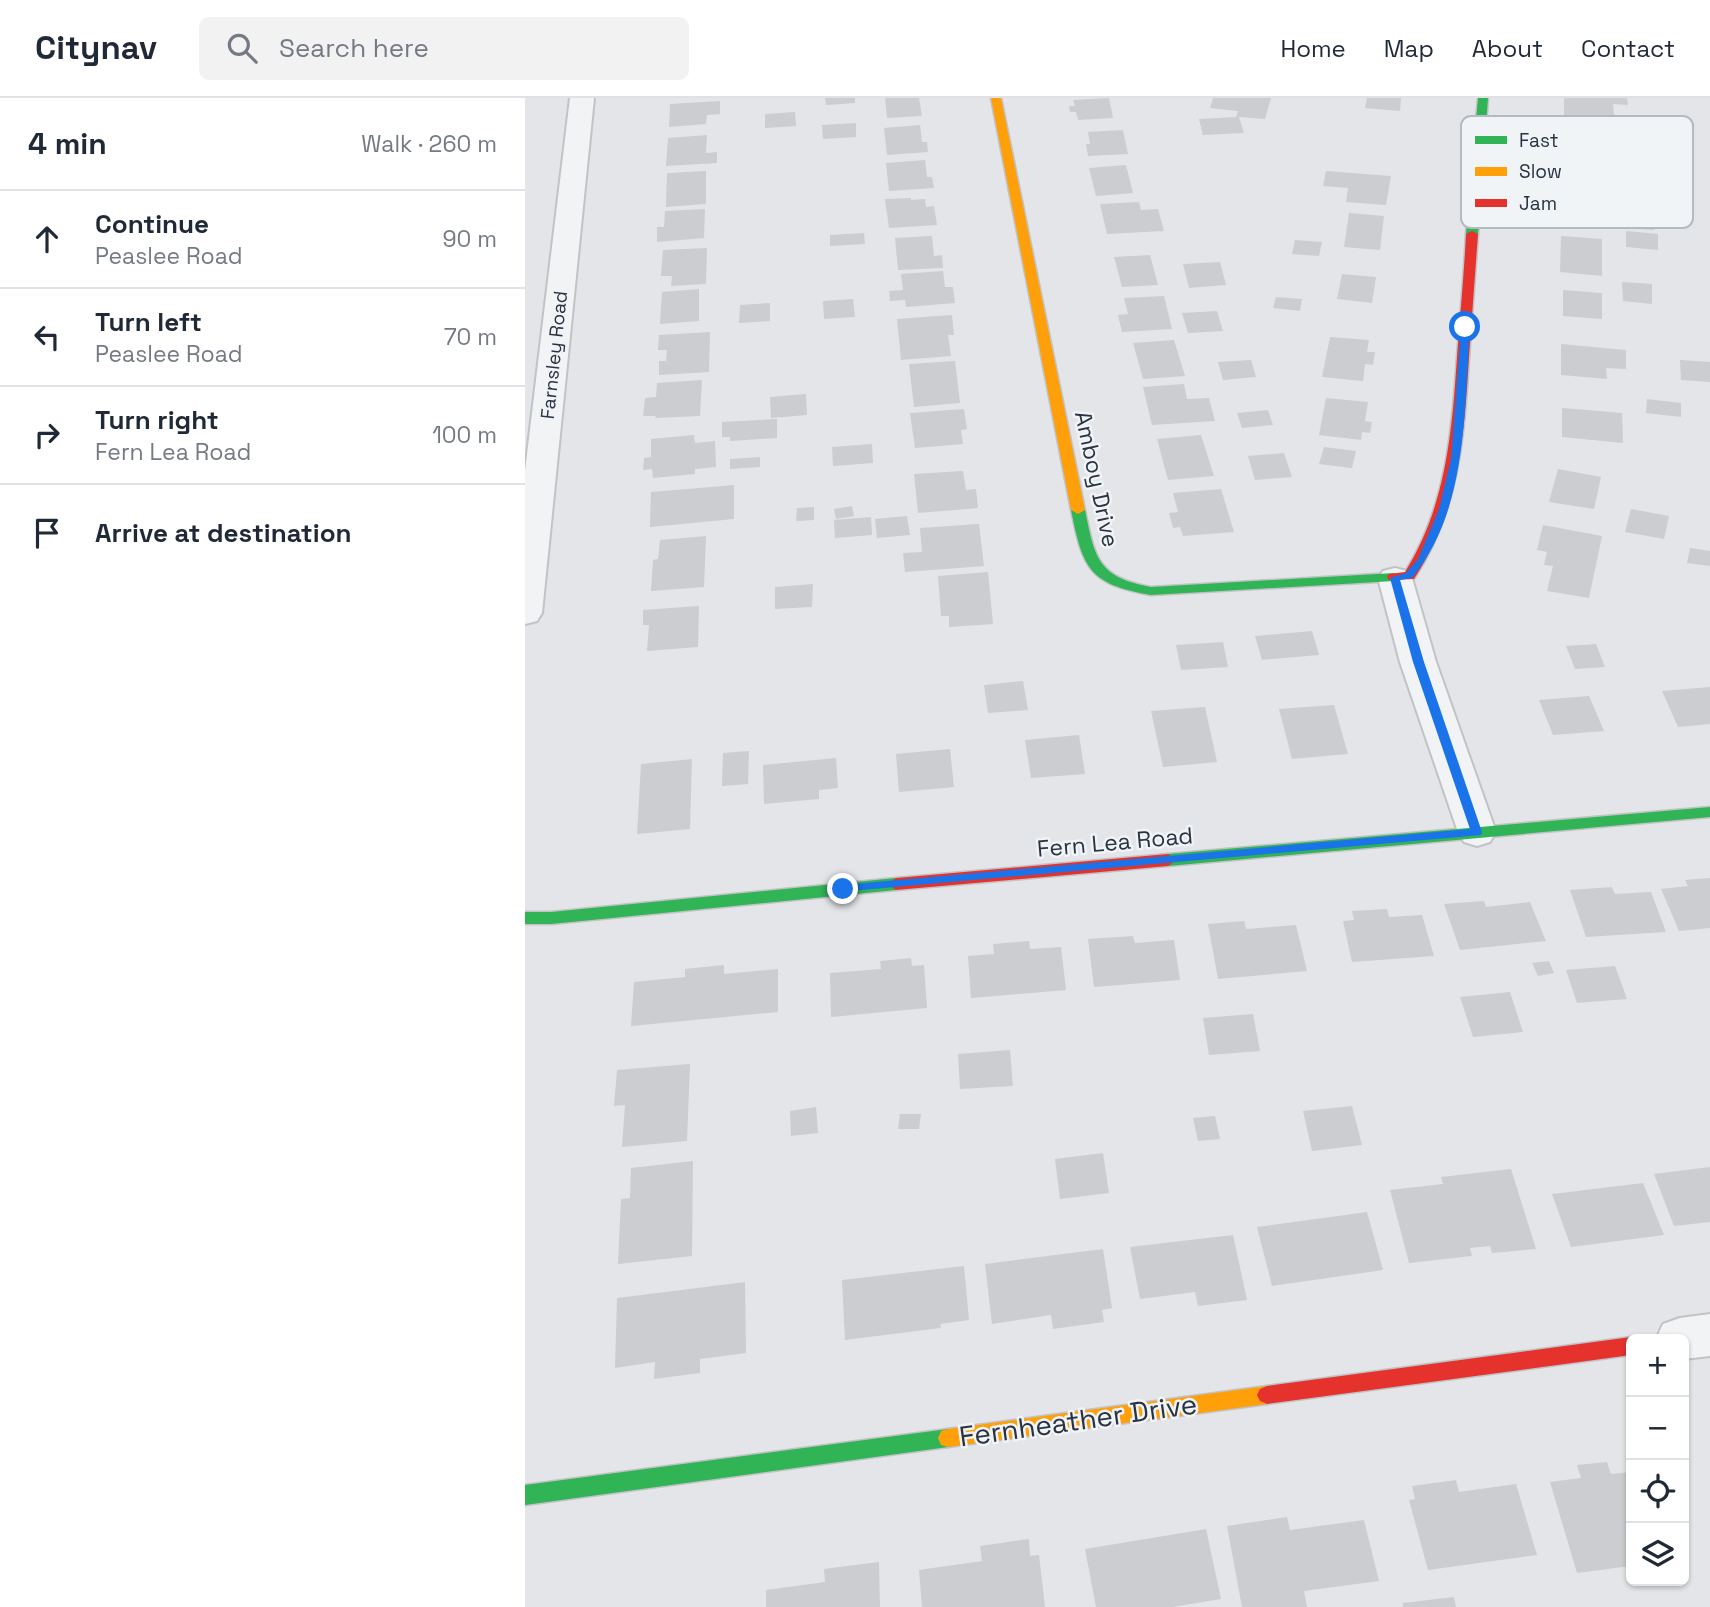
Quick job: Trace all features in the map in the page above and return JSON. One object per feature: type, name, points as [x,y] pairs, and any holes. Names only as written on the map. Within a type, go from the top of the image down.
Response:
[{"type":"street","name":"Farnsley Road","points":[[525,613],[531,506],[582,98]]},
{"type":"street","name":"Amboy Drive","points":[[996,98],[1087,554],[1094,569],[1104,579],[1122,587],[1151,591],[1395,578]]},
{"type":"street","points":[[1482,116],[1483,98]]},
{"type":"street","points":[[1473,228],[1455,459],[1444,509],[1422,560],[1409,576],[1395,578],[1418,662],[1477,832]]},
{"type":"street","name":"Fern Lea Road","points":[[525,918],[551,918],[1710,812]]},
{"type":"street","points":[[1689,1338],[1710,1335]]},
{"type":"street","name":"Fernheather Drive","points":[[525,1495],[1626,1347]]},
{"type":"building","points":[[825,98],[855,98],[855,103],[826,105]]},
{"type":"building","points":[[885,98],[919,98],[922,116],[887,118]]},
{"type":"building","points":[[1109,98],[1113,118],[1078,120],[1076,112],[1070,112],[1069,106],[1075,106],[1073,100]]},
{"type":"building","points":[[1213,98],[1271,98],[1265,119],[1239,117],[1244,133],[1203,135],[1199,119],[1236,117],[1238,111],[1210,108]]},
{"type":"building","points":[[1367,98],[1401,98],[1400,111],[1365,108]]},
{"type":"building","points":[[1564,98],[1627,98],[1628,105],[1613,104],[1614,116],[1564,116]]},
{"type":"building","points":[[720,101],[720,114],[707,115],[706,124],[669,127],[670,104]]},
{"type":"building","points":[[795,112],[796,126],[765,128],[765,114]]},
{"type":"building","points":[[856,123],[856,137],[823,139],[822,125]]},
{"type":"building","points":[[920,125],[922,142],[927,142],[928,152],[887,155],[884,128]]},
{"type":"building","points":[[1123,130],[1128,154],[1088,156],[1088,132]]},
{"type":"building","points":[[707,135],[706,153],[717,152],[717,163],[666,166],[668,138]]},
{"type":"building","points":[[925,160],[927,177],[932,177],[934,188],[889,191],[886,163]]},
{"type":"building","points":[[1126,165],[1133,193],[1096,196],[1089,168]]},
{"type":"building","points":[[706,171],[706,204],[666,207],[667,173]]},
{"type":"building","points":[[1326,171],[1391,176],[1386,205],[1346,202],[1348,188],[1323,186]]},
{"type":"building","points":[[885,199],[925,199],[926,207],[934,206],[937,225],[889,228]]},
{"type":"building","points":[[1139,202],[1141,210],[1158,209],[1164,231],[1107,234],[1100,204]]},
{"type":"building","points":[[705,209],[704,238],[657,242],[657,227],[664,227],[665,211]]},
{"type":"building","points":[[1349,213],[1384,216],[1380,250],[1344,247]]},
{"type":"building","points":[[1626,231],[1658,234],[1658,250],[1626,247]]},
{"type":"building","points":[[864,233],[865,244],[830,246],[830,235]]},
{"type":"building","points":[[932,236],[934,256],[942,255],[943,268],[898,270],[895,238]]},
{"type":"building","points":[[1561,236],[1602,239],[1602,276],[1560,272]]},
{"type":"building","points":[[1295,240],[1322,242],[1319,256],[1292,254]]},
{"type":"building","points":[[707,248],[706,284],[671,286],[672,276],[661,276],[663,250]]},
{"type":"building","points":[[1150,255],[1158,285],[1122,287],[1114,257]]},
{"type":"building","points":[[1220,262],[1226,285],[1189,288],[1183,264]]},
{"type":"building","points":[[943,271],[945,287],[953,287],[955,303],[906,307],[905,300],[890,301],[889,291],[903,290],[901,274]]},
{"type":"building","points":[[1342,274],[1376,277],[1372,303],[1337,299]]},
{"type":"building","points":[[1622,282],[1652,284],[1652,304],[1623,301]]},
{"type":"building","points":[[699,289],[699,321],[660,324],[662,292]]},
{"type":"building","points":[[1563,290],[1602,293],[1602,319],[1563,316]]},
{"type":"building","points":[[1164,296],[1172,329],[1122,332],[1118,315],[1128,314],[1124,298]]},
{"type":"building","points":[[1276,297],[1302,299],[1300,311],[1273,308]]},
{"type":"building","points":[[853,299],[855,317],[824,319],[823,301]]},
{"type":"building","points":[[770,303],[770,321],[739,323],[740,305]]},
{"type":"building","points":[[1217,311],[1223,331],[1188,333],[1182,313]]},
{"type":"building","points":[[952,315],[954,335],[948,335],[951,356],[901,360],[897,319]]},
{"type":"building","points":[[710,332],[709,372],[659,375],[659,361],[666,361],[667,350],[658,350],[659,335]]},
{"type":"building","points":[[1330,337],[1369,340],[1367,352],[1375,352],[1373,365],[1365,364],[1363,381],[1322,377]]},
{"type":"building","points":[[1174,340],[1185,376],[1143,379],[1133,343]]},
{"type":"building","points":[[1561,344],[1626,350],[1626,369],[1606,368],[1607,379],[1561,375]]},
{"type":"building","points":[[1251,360],[1256,377],[1223,380],[1218,362]]},
{"type":"building","points":[[1680,360],[1710,362],[1710,382],[1681,380]]},
{"type":"building","points":[[955,361],[960,403],[914,407],[909,364]]},
{"type":"building","points":[[702,380],[700,416],[643,416],[645,398],[656,397],[657,383]]},
{"type":"building","points":[[1184,384],[1187,399],[1209,398],[1215,421],[1152,425],[1143,387]]},
{"type":"building","points":[[806,394],[807,415],[771,418],[770,397]]},
{"type":"building","points":[[1326,398],[1368,402],[1365,421],[1372,422],[1370,433],[1362,432],[1361,440],[1319,435]]},
{"type":"building","points":[[1647,399],[1681,403],[1681,417],[1646,413]]},
{"type":"building","points":[[1562,408],[1622,413],[1623,443],[1562,437]]},
{"type":"building","points":[[964,409],[967,429],[961,430],[963,444],[915,448],[910,413]]},
{"type":"building","points":[[1268,410],[1273,425],[1242,428],[1237,413]]},
{"type":"building","points":[[777,419],[777,438],[730,441],[730,437],[722,437],[722,422]]},
{"type":"building","points":[[694,435],[695,443],[715,441],[716,467],[695,469],[695,474],[653,478],[652,469],[643,470],[644,458],[651,457],[651,439]]},
{"type":"building","points":[[1201,435],[1214,476],[1168,480],[1157,439]]},
{"type":"building","points":[[872,444],[873,463],[833,466],[832,447]]},
{"type":"building","points":[[1324,447],[1356,451],[1352,468],[1319,464]]},
{"type":"building","points":[[1284,453],[1292,477],[1255,480],[1248,456]]},
{"type":"building","points":[[760,457],[760,467],[730,469],[730,459]]},
{"type":"building","points":[[1558,469],[1601,477],[1594,509],[1549,502]]},
{"type":"building","points":[[963,471],[966,490],[976,489],[978,508],[918,513],[914,474]]},
{"type":"building","points":[[734,485],[734,519],[650,527],[651,492]]},
{"type":"building","points":[[1221,489],[1234,532],[1183,536],[1180,527],[1173,528],[1169,513],[1178,512],[1173,493]]},
{"type":"building","points":[[852,506],[854,516],[836,519],[834,509]]},
{"type":"building","points":[[814,507],[814,520],[796,521],[797,508]]},
{"type":"building","points":[[1631,509],[1669,516],[1664,539],[1625,532]]},
{"type":"building","points":[[907,516],[910,535],[877,538],[875,519]]},
{"type":"building","points":[[871,517],[872,535],[835,538],[834,520]]},
{"type":"building","points":[[979,524],[984,566],[905,572],[903,553],[922,552],[920,528]]},
{"type":"building","points":[[1543,525],[1602,536],[1589,598],[1547,591],[1553,566],[1544,565],[1547,552],[1537,550]]},
{"type":"building","points":[[706,536],[704,587],[651,591],[653,560],[658,559],[660,540]]},
{"type":"building","points":[[1690,548],[1710,551],[1710,566],[1687,563]]},
{"type":"building","points":[[988,572],[993,624],[949,627],[949,616],[941,616],[938,576]]},
{"type":"building","points":[[813,584],[812,607],[775,609],[775,587]]},
{"type":"building","points":[[699,606],[698,647],[647,651],[649,625],[643,625],[643,610]]},
{"type":"building","points":[[1312,631],[1319,655],[1262,660],[1255,636]]},
{"type":"building","points":[[1223,642],[1228,667],[1181,670],[1176,645]]},
{"type":"building","points":[[1596,644],[1605,667],[1575,669],[1566,646]]},
{"type":"building","points":[[1023,681],[1028,710],[988,713],[984,685]]},
{"type":"building","points":[[1710,687],[1710,724],[1678,727],[1662,691]]},
{"type":"building","points":[[1589,696],[1604,731],[1553,735],[1539,700]]},
{"type":"building","points":[[1334,705],[1348,754],[1292,759],[1279,709]]},
{"type":"building","points":[[1205,707],[1217,762],[1163,767],[1151,711]]},
{"type":"building","points":[[1079,735],[1085,774],[1031,778],[1025,740]]},
{"type":"building","points":[[950,749],[954,787],[899,792],[896,754]]},
{"type":"building","points":[[749,751],[748,784],[722,786],[723,753]]},
{"type":"building","points":[[836,758],[838,788],[819,790],[819,799],[764,804],[763,765]]},
{"type":"building","points":[[692,759],[690,829],[637,834],[641,764]]},
{"type":"building","points":[[1710,878],[1710,928],[1679,931],[1661,889],[1688,886],[1685,880]]},
{"type":"building","points":[[1612,887],[1615,894],[1651,892],[1666,932],[1586,937],[1570,890]]},
{"type":"building","points":[[1484,901],[1486,907],[1530,902],[1546,941],[1460,950],[1444,904]]},
{"type":"building","points":[[1387,909],[1389,917],[1422,915],[1434,956],[1352,962],[1343,921],[1354,920],[1352,911]]},
{"type":"building","points":[[1244,921],[1246,929],[1296,925],[1307,971],[1218,979],[1208,924]]},
{"type":"building","points":[[1133,936],[1135,943],[1174,940],[1180,980],[1094,987],[1088,939]]},
{"type":"building","points":[[1029,941],[1030,949],[1061,947],[1066,990],[971,998],[968,956],[994,954],[993,944]]},
{"type":"building","points":[[911,958],[912,966],[924,965],[927,1008],[831,1017],[830,973],[881,969],[880,961]]},
{"type":"building","points":[[1549,961],[1554,973],[1538,976],[1532,963]]},
{"type":"building","points":[[724,965],[724,974],[778,969],[778,1012],[631,1026],[634,982],[685,977],[685,969]]},
{"type":"building","points":[[1615,966],[1627,999],[1577,1003],[1566,970]]},
{"type":"building","points":[[1510,992],[1523,1032],[1473,1037],[1460,997]]},
{"type":"building","points":[[1253,1014],[1260,1051],[1209,1055],[1203,1018]]},
{"type":"building","points":[[1010,1050],[1013,1086],[960,1089],[958,1054]]},
{"type":"building","points":[[690,1064],[687,1141],[622,1147],[625,1105],[614,1106],[617,1070]]},
{"type":"building","points":[[1352,1106],[1362,1145],[1312,1151],[1303,1111]]},
{"type":"building","points":[[816,1107],[818,1133],[791,1136],[790,1111]]},
{"type":"building","points":[[900,1114],[921,1114],[919,1129],[898,1129]]},
{"type":"building","points":[[1215,1116],[1220,1139],[1198,1141],[1193,1118]]},
{"type":"building","points":[[1103,1153],[1109,1193],[1060,1199],[1055,1159]]},
{"type":"building","points":[[693,1161],[692,1256],[618,1264],[621,1199],[630,1198],[631,1168]]},
{"type":"building","points":[[1710,1167],[1710,1222],[1674,1226],[1654,1174]]},
{"type":"building","points":[[1511,1169],[1536,1249],[1492,1253],[1490,1246],[1470,1248],[1472,1256],[1409,1263],[1390,1190],[1443,1184],[1441,1177]]},
{"type":"building","points":[[1643,1183],[1664,1235],[1571,1247],[1552,1194]]},
{"type":"building","points":[[1367,1212],[1383,1270],[1272,1286],[1257,1227]]},
{"type":"building","points":[[1233,1235],[1247,1300],[1198,1306],[1195,1292],[1140,1299],[1130,1247]]},
{"type":"building","points":[[1103,1249],[1112,1308],[1102,1310],[1104,1322],[1053,1329],[1051,1315],[992,1324],[985,1264]]},
{"type":"building","points":[[964,1266],[969,1320],[940,1324],[941,1328],[845,1340],[842,1280]]},
{"type":"building","points":[[745,1282],[746,1353],[700,1359],[700,1373],[654,1379],[655,1362],[615,1368],[617,1298]]},
{"type":"building","points":[[1607,1462],[1611,1474],[1626,1472],[1626,1567],[1577,1573],[1550,1482],[1581,1478],[1577,1465]]},
{"type":"building","points":[[1456,1480],[1459,1492],[1516,1484],[1537,1555],[1428,1570],[1409,1500],[1415,1499],[1412,1486]]},
{"type":"building","points":[[1287,1517],[1290,1530],[1364,1520],[1379,1581],[1304,1591],[1307,1607],[1242,1607],[1227,1526]]},
{"type":"building","points":[[1206,1529],[1221,1599],[1172,1607],[1096,1607],[1085,1549]]},
{"type":"building","points":[[1029,1539],[1030,1556],[1039,1555],[1045,1607],[922,1607],[919,1570],[982,1561],[980,1546]]},
{"type":"building","points":[[879,1562],[880,1607],[766,1607],[766,1590],[825,1582],[824,1569]]},
{"type":"building","points":[[1454,1597],[1456,1607],[1403,1607],[1403,1603]]},
{"type":"traffic: fast","points":[[1482,116],[1483,98]]},
{"type":"traffic: fast","points":[[1472,228],[1472,234]]},
{"type":"traffic: fast","points":[[1078,510],[1085,544],[1096,568],[1115,583],[1131,587],[1151,591],[1394,577]]},
{"type":"traffic: fast","points":[[1168,860],[1710,812]]},
{"type":"traffic: fast","points":[[525,918],[551,918],[896,884]]},
{"type":"traffic: fast","points":[[525,1495],[948,1438]]},
{"type":"traffic: slow","points":[[996,98],[1078,510]]},
{"type":"traffic: slow","points":[[948,1438],[1267,1395]]},
{"type":"traffic: jam","points":[[1394,577],[1409,576],[1424,553],[1444,504],[1450,478],[1462,372],[1472,234]]},
{"type":"traffic: jam","points":[[896,884],[1168,860]]},
{"type":"traffic: jam","points":[[1267,1395],[1626,1347]]},
{"type":"route","points":[[843,889],[1477,832],[1418,662],[1395,578],[1409,576],[1422,560],[1444,509],[1455,459],[1465,327]]}]
